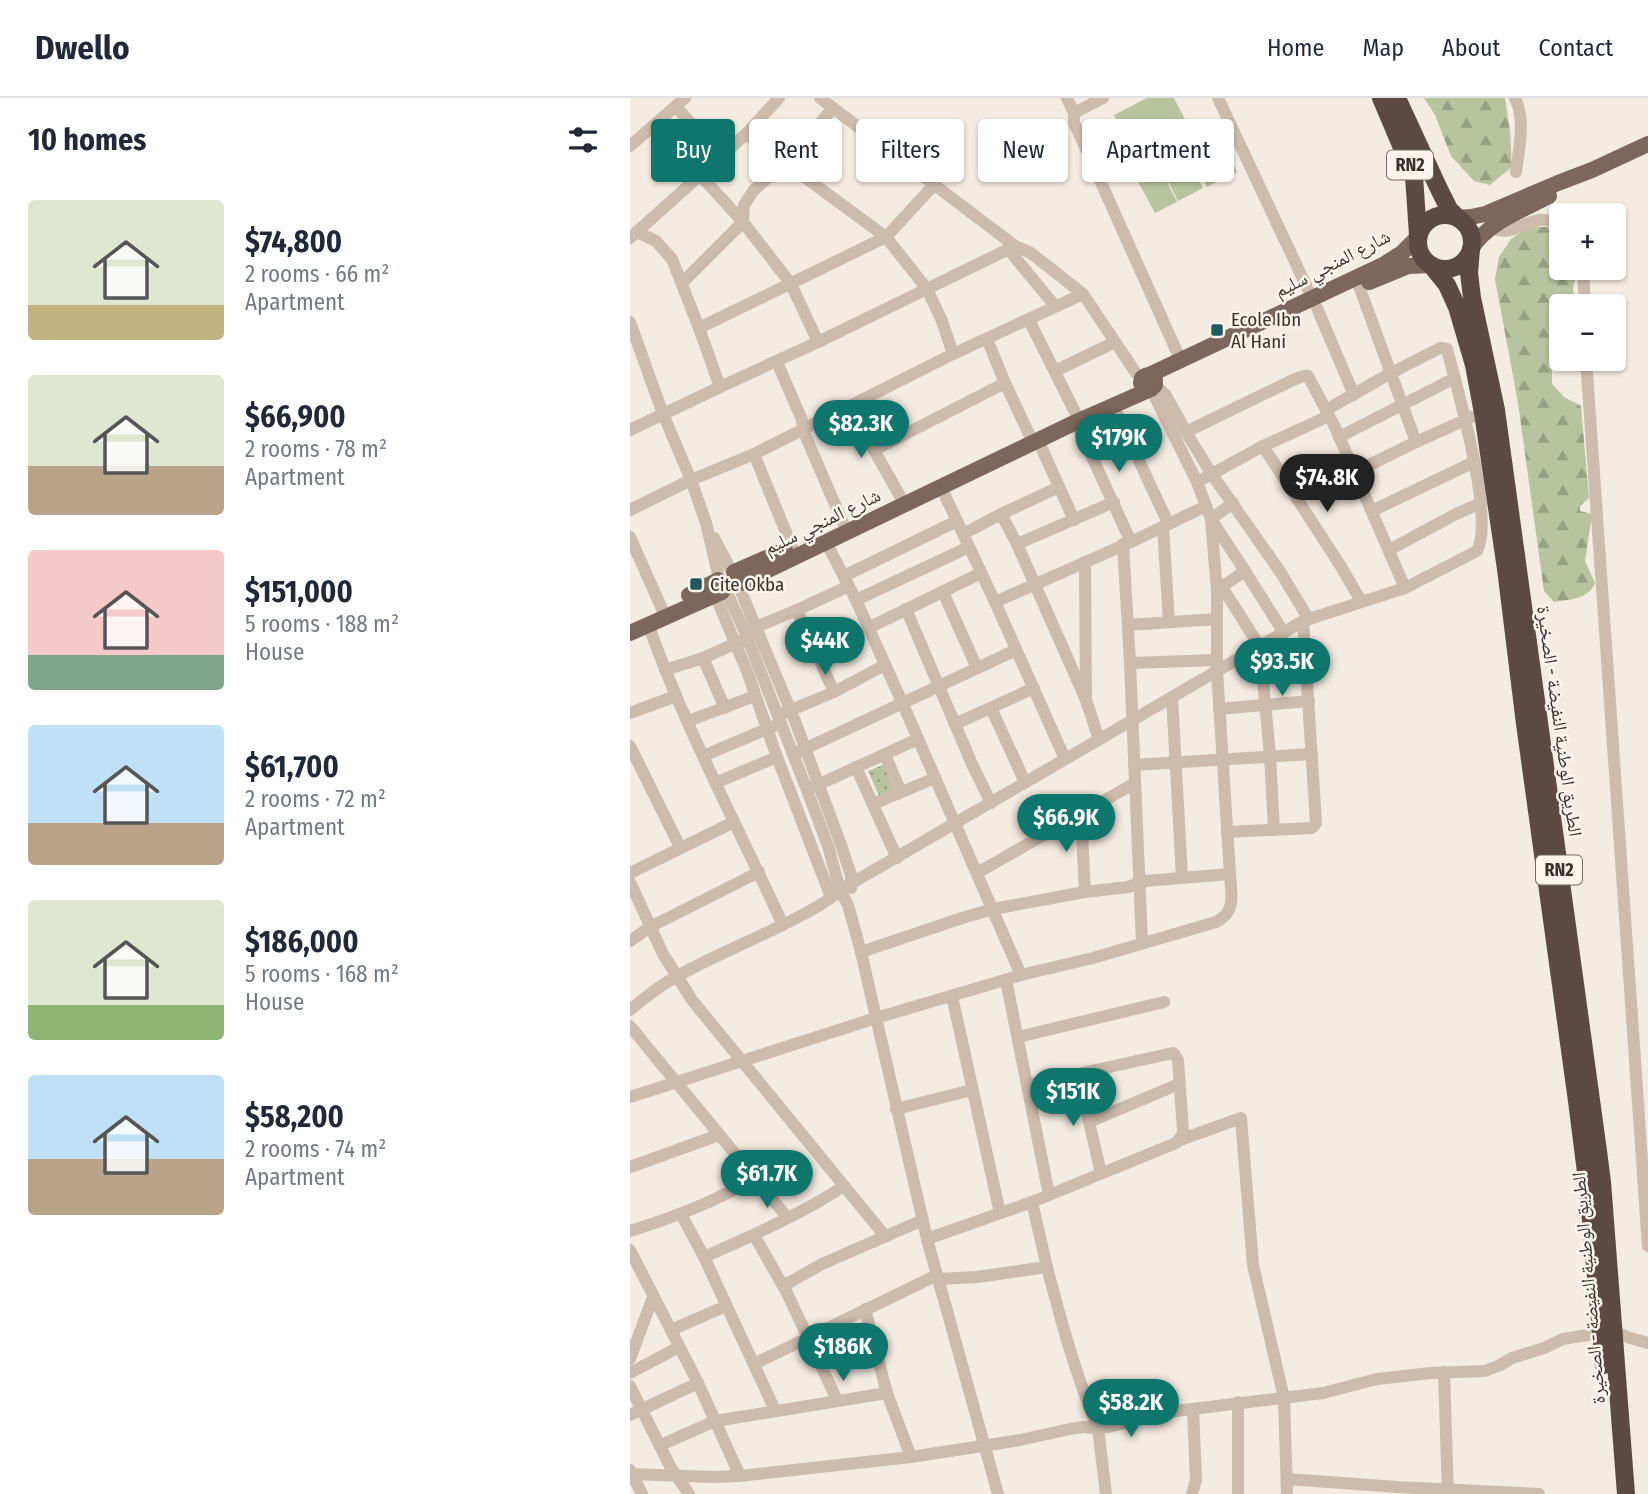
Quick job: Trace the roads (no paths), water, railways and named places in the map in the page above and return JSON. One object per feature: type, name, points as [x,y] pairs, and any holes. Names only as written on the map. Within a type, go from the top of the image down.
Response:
[{"type":"highway","name":"RN2","points":[[1381,98],[1414,176],[1418,237]]},
{"type":"highway","name":"RN2","points":[[1397,98],[1439,189],[1458,218]]},
{"type":"highway","points":[[1450,215],[1458,218],[1470,231],[1472,240],[1468,256],[1455,267],[1447,269],[1431,265],[1420,253],[1418,237],[1421,229],[1433,217],[1450,215]]},
{"type":"highway","name":"الطريق الوطنية النفيضة - الصخيرة","points":[[1471,249],[1469,273],[1482,414]]},
{"type":"highway","name":"الطريق الوطنية النفيضة - الصخيرة","points":[[1431,265],[1447,285],[1457,307],[1474,365],[1599,1161],[1614,1494]]},
{"type":"highway","name":"الطريق الوطنية النفيضة - الصخيرة","points":[[1607,1332],[1626,1494]]},
{"type":"main road","points":[[1458,218],[1485,214],[1648,144]]},
{"type":"main road","points":[[1471,249],[1478,237],[1490,227],[1592,170]]},
{"type":"main road","name":"شارع المنجي سليم","points":[[630,633],[728,584],[792,547],[1033,437],[1315,303],[1402,253],[1418,237]]},
{"type":"main road","name":"شارع المنجي سليم","points":[[1075,417],[1113,405],[1181,361],[1315,303],[1408,266],[1431,265]]},
{"type":"main road","name":"شارع المنجي سليم","points":[[630,625],[662,609],[826,542],[941,487],[1033,437]]},
{"type":"street","points":[[735,144],[779,98]]},
{"type":"street","points":[[820,98],[1011,248],[1055,306]]},
{"type":"street","points":[[1067,98],[1074,123],[1181,361]]},
{"type":"street","points":[[1073,113],[1103,98]]},
{"type":"street","points":[[1218,98],[1315,303],[1354,395]]},
{"type":"street","points":[[1515,98],[1521,121],[1516,172]]},
{"type":"street","points":[[630,146],[681,102],[693,119]]},
{"type":"street","points":[[823,119],[833,108]]},
{"type":"street","points":[[634,235],[692,182]]},
{"type":"street","points":[[706,182],[743,222],[791,284],[818,342]]},
{"type":"street","points":[[682,283],[743,222],[744,205],[763,182]]},
{"type":"street","points":[[811,182],[886,237],[927,289],[953,354]]},
{"type":"street","points":[[699,328],[886,237],[933,186]]},
{"type":"street","points":[[1490,227],[1500,232],[1537,220],[1549,220]]},
{"type":"street","points":[[634,235],[656,241],[672,259],[720,387]]},
{"type":"street","points":[[630,430],[1011,248],[1031,253],[1083,294],[1136,373],[1165,394],[1185,432],[1281,573],[1306,620],[1316,818],[1314,826],[1227,832]]},
{"type":"street","points":[[1359,286],[1416,442]]},
{"type":"street","points":[[630,510],[691,480],[754,454],[953,354],[1083,294]]},
{"type":"street","points":[[1029,320],[1114,502],[1127,543],[1142,943]]},
{"type":"street","points":[[632,331],[691,480],[779,720],[799,751]]},
{"type":"street","points":[[987,339],[1004,383],[1074,520]]},
{"type":"street","points":[[1055,372],[1115,342]]},
{"type":"street","points":[[630,1010],[677,976],[783,925],[1132,721],[1217,666],[1260,647],[1306,620],[1405,587],[1477,551],[1481,545],[1481,503],[1474,462],[1482,414],[1455,377],[1447,349],[1444,347],[1391,373],[1327,413],[1197,482]]},
{"type":"street","points":[[777,362],[843,523]]},
{"type":"street","points":[[1587,371],[1648,1246]]},
{"type":"street","points":[[1185,432],[1304,376],[1309,378],[1339,437],[1405,587]]},
{"type":"street","points":[[1339,437],[1455,377]]},
{"type":"street","points":[[874,450],[1004,383]]},
{"type":"street","points":[[630,1097],[876,1018],[1021,975],[1093,958],[1224,918],[1231,903],[1217,666],[1220,589],[1208,512],[1197,482],[1148,383]]},
{"type":"street","points":[[1113,405],[1165,525],[1170,622]]},
{"type":"street","points":[[845,409],[874,450],[901,496]]},
{"type":"street","points":[[1294,494],[1482,414]]},
{"type":"street","points":[[1263,446],[1361,601]]},
{"type":"street","points":[[754,454],[792,547]]},
{"type":"street","points":[[1371,510],[1474,462]]},
{"type":"street","points":[[941,487],[996,602],[1065,759]]},
{"type":"street","points":[[963,534],[1059,488]]},
{"type":"street","points":[[1017,544],[1114,502]]},
{"type":"street","points":[[996,602],[1165,525],[1233,503]]},
{"type":"street","points":[[1389,550],[1456,513],[1481,503]]},
{"type":"street","points":[[1208,512],[1284,633]]},
{"type":"street","points":[[1002,514],[1086,700],[1099,739]]},
{"type":"street","points":[[664,670],[703,658],[797,610],[957,521]]},
{"type":"street","points":[[630,537],[662,609]]},
{"type":"street","points":[[826,542],[856,600],[902,702],[1021,975]]},
{"type":"street","points":[[856,600],[970,547]]},
{"type":"street","points":[[1085,562],[1086,700]]},
{"type":"street","points":[[1220,589],[1245,571]]},
{"type":"street","points":[[868,628],[981,573]]},
{"type":"street","points":[[728,584],[746,635],[755,696],[777,757],[848,905],[862,952],[927,1239],[998,1494]]},
{"type":"street","points":[[1220,589],[1260,647],[1274,830]]},
{"type":"street","points":[[943,592],[977,668]]},
{"type":"street","points":[[906,609],[991,803]]},
{"type":"street","points":[[797,610],[834,692]]},
{"type":"street","points":[[1128,625],[1217,619]]},
{"type":"street","points":[[648,624],[664,670],[783,925]]},
{"type":"street","points":[[746,635],[791,711],[799,751],[813,787],[841,890]]},
{"type":"street","points":[[799,751],[1016,650]]},
{"type":"street","points":[[703,658],[725,708]]},
{"type":"street","points":[[1130,663],[1217,666]]},
{"type":"street","points":[[704,756],[767,728],[791,711],[885,665]]},
{"type":"street","points":[[955,724],[1034,688]]},
{"type":"street","points":[[630,713],[676,695]]},
{"type":"street","points":[[688,721],[755,696]]},
{"type":"street","points":[[1172,697],[1182,877]]},
{"type":"street","points":[[1219,709],[1309,701]]},
{"type":"street","points":[[991,708],[1025,782]]},
{"type":"street","points":[[813,787],[918,739]]},
{"type":"street","points":[[630,746],[680,847]]},
{"type":"street","points":[[885,754],[901,792]]},
{"type":"street","points":[[1134,765],[1312,754]]},
{"type":"street","points":[[715,783],[777,757]]},
{"type":"street","points":[[856,767],[897,858]]},
{"type":"street","points":[[873,804],[935,778]]},
{"type":"street","points":[[977,873],[1135,783]]},
{"type":"street","points":[[1081,814],[1085,892]]},
{"type":"street","points":[[630,873],[734,822]]},
{"type":"street","points":[[630,941],[650,927],[759,872]]},
{"type":"street","points":[[862,952],[993,909],[1140,883],[1230,874]]},
{"type":"street","points":[[630,882],[663,954],[692,1000],[885,1236]]},
{"type":"street","points":[[1006,980],[1049,1195]]},
{"type":"street","points":[[952,996],[1000,1213]]},
{"type":"street","points":[[1017,1037],[1164,1002]]},
{"type":"street","points":[[630,1026],[787,1217]]},
{"type":"street","points":[[1027,1086],[1173,1054],[1178,1060],[1183,1131],[1180,1140]]},
{"type":"street","points":[[1078,1076],[1101,1173]]},
{"type":"street","points":[[1088,1122],[1179,1084]]},
{"type":"street","points":[[896,1109],[972,1090]]},
{"type":"street","points":[[927,1239],[1032,1202],[1180,1140],[1241,1118],[1253,1265],[1284,1398],[1287,1494]]},
{"type":"street","points":[[630,1167],[719,1135]]},
{"type":"street","points":[[630,1231],[681,1214],[723,1196],[755,1178]]},
{"type":"street","points":[[704,1257],[754,1235],[844,1186]]},
{"type":"street","points":[[1032,1202],[1046,1267],[1076,1367],[1098,1428],[1106,1494]]},
{"type":"street","points":[[681,1214],[704,1257],[775,1410]]},
{"type":"street","points":[[783,1286],[822,1264],[923,1220]]},
{"type":"street","points":[[754,1235],[794,1306],[837,1400]]},
{"type":"street","points":[[630,1250],[633,1267],[680,1347],[740,1476]]},
{"type":"street","points":[[754,1364],[937,1277],[977,1277],[1046,1267]]},
{"type":"street","points":[[630,1359],[635,1327],[653,1297]]},
{"type":"street","points":[[671,1331],[726,1306]]},
{"type":"street","points":[[866,1309],[887,1393],[911,1457]]},
{"type":"street","points":[[631,1473],[740,1476],[911,1457],[1083,1427],[1108,1427],[1167,1413],[1238,1402],[1323,1394],[1377,1379],[1485,1371],[1512,1357],[1544,1348],[1559,1340],[1607,1332],[1648,1343]]},
{"type":"street","points":[[630,1373],[680,1347]]},
{"type":"street","points":[[1444,1372],[1448,1492]]},
{"type":"street","points":[[630,1415],[698,1383]]},
{"type":"street","points":[[630,1386],[676,1476],[689,1494]]},
{"type":"street","points":[[661,1445],[715,1421],[887,1393]]},
{"type":"street","points":[[1238,1402],[1238,1494]]},
{"type":"street","points":[[1192,1494],[1196,1487],[1193,1409]]},
{"type":"street","points":[[631,1473],[642,1494]]},
{"type":"street","points":[[1287,1479],[1396,1490],[1537,1494]]},
{"type":"place","name":"Ecole Ibn Al Hani","points":[[1217,330]]},
{"type":"place","name":"Cite Okba","points":[[696,584]]}]
